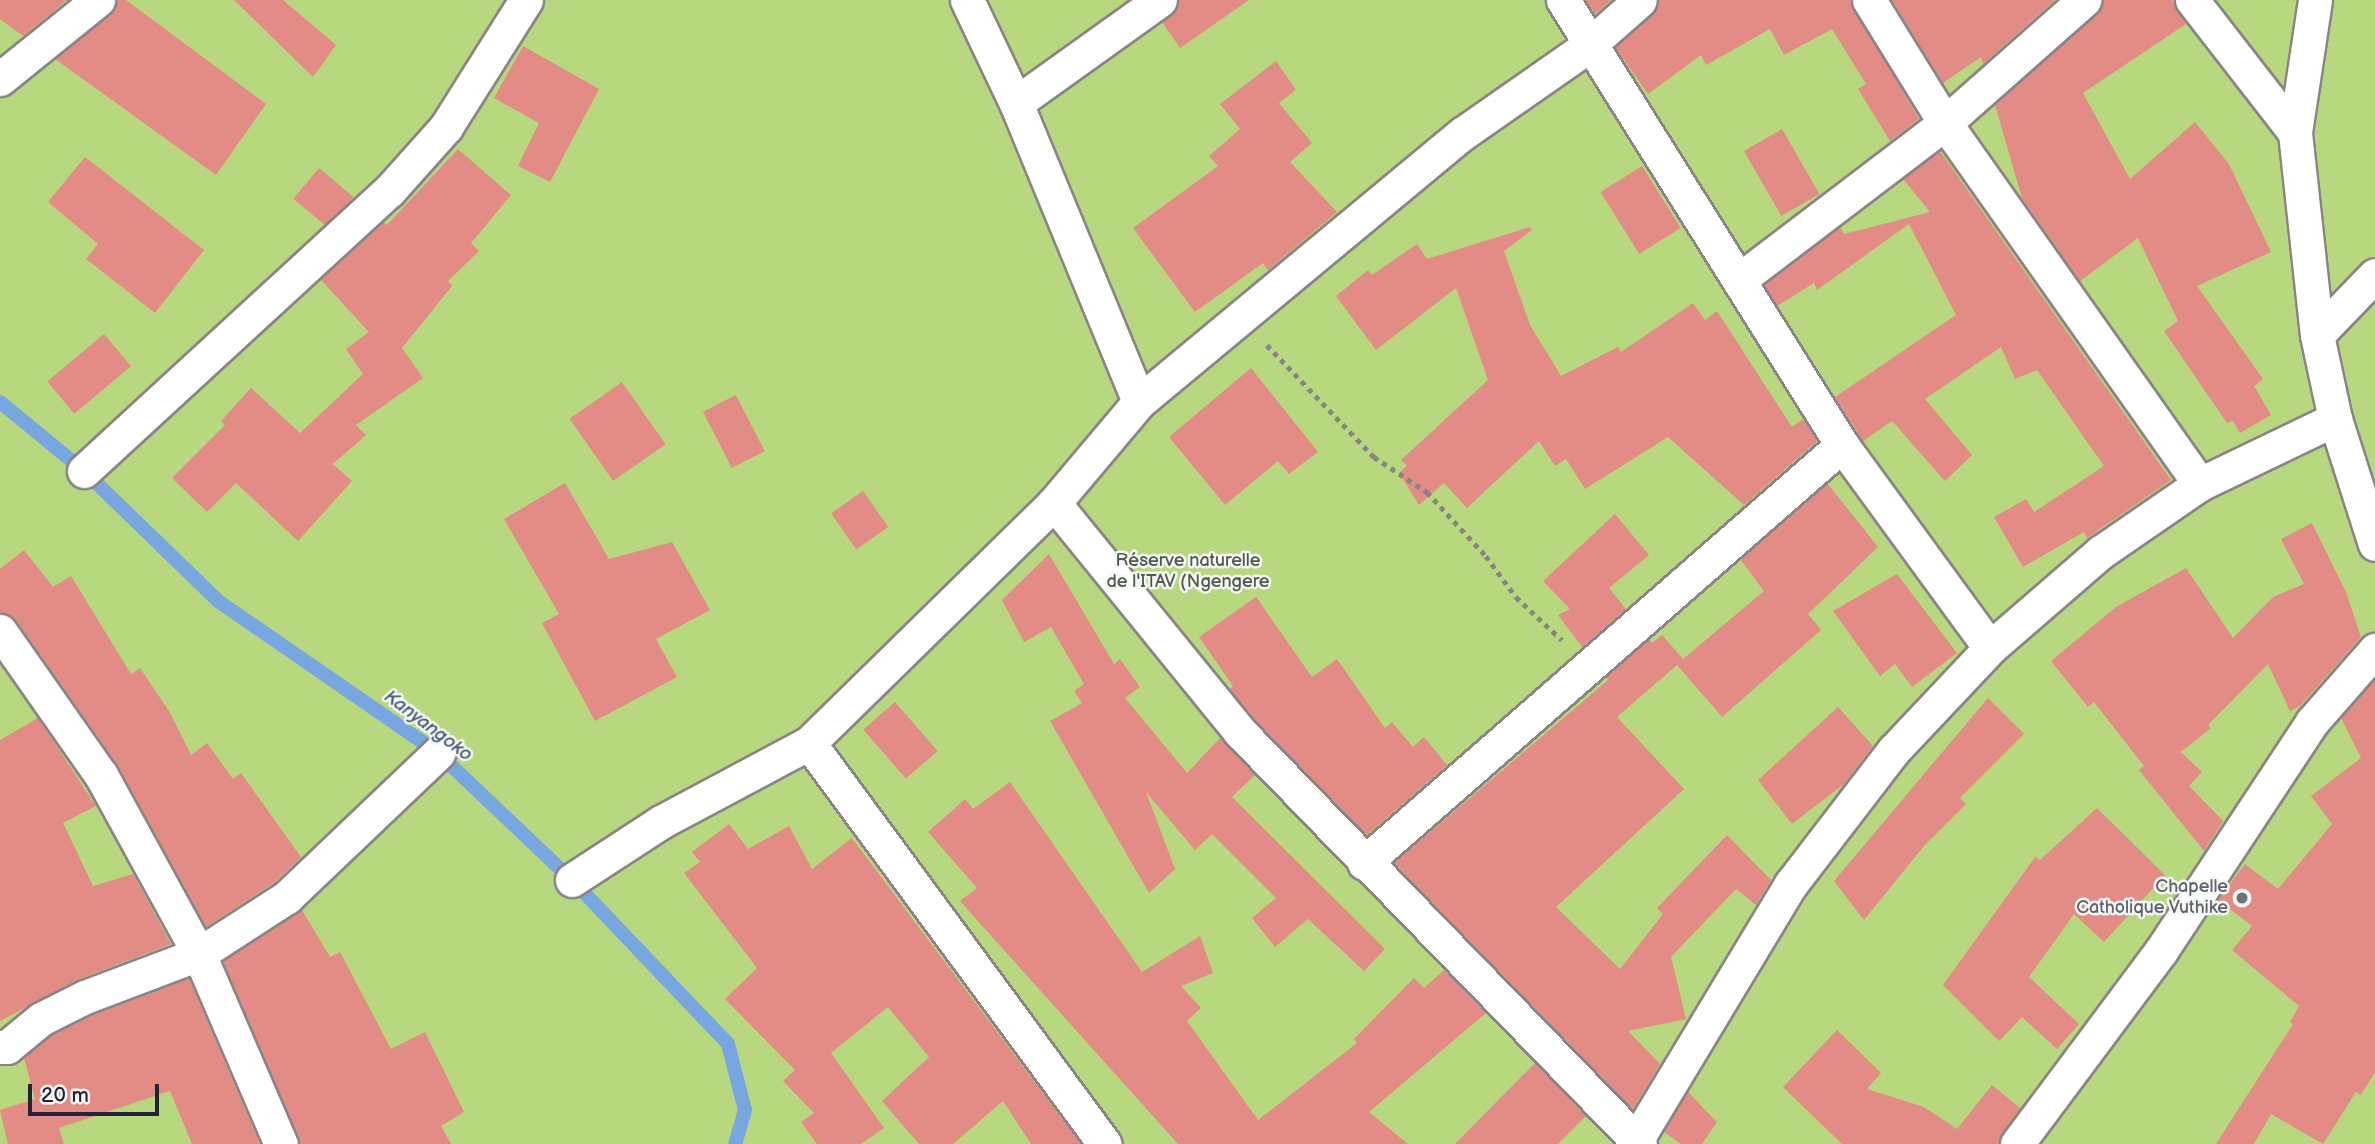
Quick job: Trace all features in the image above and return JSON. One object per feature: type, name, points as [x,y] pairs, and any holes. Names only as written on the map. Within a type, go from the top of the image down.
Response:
[{"type":"street","points":[[0,79],[98,0]]},
{"type":"street","points":[[83,471],[389,191],[446,127],[526,0]]},
{"type":"street","points":[[967,0],[1016,103],[1139,402]]},
{"type":"street","points":[[1016,103],[1160,0]]},
{"type":"street","points":[[1563,0],[1588,46],[1842,445],[1990,648]]},
{"type":"street","points":[[572,880],[661,822],[808,743],[1054,503],[1139,402],[1462,134],[1588,46],[1640,0]]},
{"type":"street","points":[[1869,0],[1945,123],[2200,484]]},
{"type":"street","points":[[1739,280],[1945,123],[2084,0]]},
{"type":"street","points":[[2193,0],[2295,132]]},
{"type":"street","points":[[2315,0],[2295,132],[2317,335],[2335,419],[2375,544]]},
{"type":"street","points":[[2317,335],[2375,275]]},
{"type":"street","points":[[1054,503],[1240,732],[1637,1143],[1791,884],[1894,750],[1990,648],[2101,552],[2200,484],[2335,419]]},
{"type":"street","points":[[1364,863],[1842,445]]},
{"type":"street","points":[[0,631],[102,775],[199,954],[281,1144]]},
{"type":"street","points":[[2017,1144],[2161,951],[2312,722],[2375,650]]},
{"type":"street","points":[[808,743],[1105,1144]]},
{"type":"street","points":[[0,1047],[7,1047],[41,1019],[85,997],[199,954],[286,897],[438,753]]},
{"type":"path","points":[[1240,317],[1374,457],[1427,492],[1486,556],[1516,597],[1589,664]]},
{"type":"green space","name":"Réserve naturelle de l'ITAV (Ngengere","points":[[0,0],[2375,0],[2375,1144],[0,1144]]},
{"type":"building","points":[[0,0],[67,0],[23,36],[0,19]]},
{"type":"building","points":[[117,0],[126,0],[266,104],[216,175],[55,59],[110,15]]},
{"type":"building","points":[[234,0],[283,0],[336,45],[313,77]]},
{"type":"building","points":[[1179,0],[1249,0],[1180,48],[1162,22],[1177,9]]},
{"type":"building","points":[[1586,0],[1611,0],[1595,14]]},
{"type":"building","points":[[1659,0],[1850,0],[1919,119],[1890,141],[1858,89],[1866,84],[1832,29],[1784,55],[1770,29],[1706,65],[1701,55],[1648,94],[1615,47],[1653,14]]},
{"type":"building","points":[[1892,0],[2055,0],[1983,64],[1981,57],[1943,83]]},
{"type":"building","points":[[2103,0],[2173,0],[2186,24],[2083,93],[2130,179],[2195,122],[2229,164],[2271,252],[2197,286],[2263,379],[2254,386],[2271,415],[2240,433],[2233,421],[2227,423],[2164,331],[2178,321],[2138,238],[2080,281],[2022,198],[1995,105],[2097,14]]},
{"type":"building","points":[[523,46],[599,89],[550,182],[518,166],[539,123],[494,98]]},
{"type":"building","points":[[1276,61],[1296,90],[1279,103],[1312,143],[1290,162],[1337,212],[1268,270],[1263,263],[1195,312],[1133,228],[1218,166],[1209,156],[1240,129],[1220,104]]},
{"type":"building","points":[[1782,129],[1820,194],[1781,216],[1744,151]]},
{"type":"building","points":[[458,149],[511,195],[471,243],[479,251],[448,281],[452,286],[402,348],[423,378],[356,425],[366,435],[333,464],[352,481],[298,541],[236,483],[207,512],[172,478],[225,425],[221,421],[251,388],[300,433],[363,374],[346,349],[369,332],[321,280],[383,222],[387,225]]},
{"type":"building","points":[[1940,151],[2171,480],[2087,538],[2084,532],[2023,567],[1994,517],[2026,499],[2034,512],[2104,466],[2037,370],[2015,379],[2001,347],[1925,399],[1972,455],[1945,481],[1892,421],[1863,441],[1835,397],[1956,315],[1909,224],[1817,290],[1814,283],[1777,306],[1764,285],[1840,227],[1844,234],[1930,212],[1903,179]]},
{"type":"building","points":[[85,157],[204,250],[155,313],[86,259],[98,244],[48,202]]},
{"type":"building","points":[[1642,166],[1681,228],[1639,254],[1600,192]]},
{"type":"building","points":[[319,168],[353,197],[328,228],[293,199]]},
{"type":"building","points":[[1530,227],[1532,230],[1504,251],[1530,325],[1561,376],[1618,347],[1621,352],[1693,303],[1705,320],[1717,311],[1792,427],[1803,419],[1817,441],[1744,505],[1668,437],[1585,489],[1566,459],[1555,466],[1539,441],[1467,508],[1444,483],[1419,505],[1399,473],[1407,466],[1401,460],[1488,380],[1456,288],[1376,350],[1336,296],[1368,270],[1372,275],[1417,244],[1427,259]]},
{"type":"building","points":[[104,334],[131,366],[74,414],[47,382]]},
{"type":"building","points":[[1251,368],[1318,452],[1289,474],[1278,461],[1225,505],[1169,437]]},
{"type":"building","points":[[622,382],[666,444],[613,481],[570,419]]},
{"type":"building","points":[[736,395],[765,451],[732,468],[703,412]]},
{"type":"building","points":[[565,483],[609,559],[672,542],[710,610],[656,639],[677,677],[595,721],[542,623],[559,614],[504,519]]},
{"type":"building","points":[[1827,483],[1878,547],[1808,614],[1821,630],[1722,717],[1677,665],[1617,717],[1684,789],[1556,907],[1620,969],[1663,914],[1657,908],[1727,835],[1771,880],[1756,905],[1736,889],[1671,957],[1686,1019],[1628,1031],[1660,1064],[1633,1109],[1394,863],[1608,680],[1606,677],[1649,639],[1652,643],[1662,635],[1683,659],[1764,591],[1740,559]]},
{"type":"building","points":[[863,491],[888,527],[856,549],[831,513]]},
{"type":"building","points":[[1615,514],[1649,555],[1609,588],[1626,609],[1582,647],[1558,615],[1570,609],[1543,581]]},
{"type":"building","points":[[2312,523],[2346,592],[2361,637],[2300,706],[2290,711],[2268,664],[2208,725],[2211,728],[2181,752],[2202,772],[2189,786],[2223,821],[2204,851],[2139,770],[2144,766],[2094,702],[2088,707],[2051,661],[2116,607],[2186,568],[2233,638],[2273,597],[2304,584],[2281,539]]},
{"type":"building","points":[[24,550],[53,587],[71,576],[131,674],[140,668],[169,711],[191,755],[207,743],[233,779],[241,773],[301,857],[275,882],[206,927],[117,764],[16,620],[0,612],[0,569]]},
{"type":"building","points":[[1049,554],[1114,664],[1120,659],[1140,687],[1125,698],[1187,773],[1220,738],[1255,775],[1232,797],[1385,949],[1364,971],[1308,919],[1275,947],[1252,918],[1276,898],[1212,834],[1195,850],[1146,792],[1175,869],[1149,893],[1050,721],[1082,703],[1074,691],[1084,684],[1051,627],[1024,642],[1002,600]]},
{"type":"building","points":[[1897,574],[1957,653],[1912,687],[1895,664],[1880,676],[1833,611]]},
{"type":"building","points":[[1256,597],[1312,677],[1337,659],[1385,728],[1392,722],[1413,747],[1424,737],[1447,765],[1367,835],[1254,719],[1230,689],[1233,686],[1199,637]]},
{"type":"building","points":[[2375,679],[2375,1072],[2361,1095],[2356,1092],[2323,1144],[2271,1114],[2254,1144],[2216,1144],[2293,1024],[2290,1022],[2299,1006],[2232,950],[2252,926],[2218,900],[2245,864],[2278,889],[2332,824],[2311,796],[2361,758],[2341,718]]},
{"type":"building","points":[[1988,698],[2024,734],[1960,798],[1966,804],[1924,846],[1864,920],[1834,881]]},
{"type":"building","points":[[895,702],[938,751],[906,779],[863,730]]},
{"type":"building","points":[[1838,707],[1873,746],[1844,784],[1792,824],[1758,780]]},
{"type":"building","points":[[38,718],[96,806],[63,823],[93,886],[133,874],[171,944],[77,980],[0,1021],[0,740]]},
{"type":"building","points":[[1010,782],[1142,972],[1200,936],[1213,973],[1181,986],[1201,1008],[1187,1021],[1258,1120],[1357,1043],[1354,1039],[1414,978],[1424,988],[1444,970],[1486,1013],[1369,1112],[1408,1144],[1178,1144],[960,901],[977,888],[928,832],[965,799],[973,809]]},
{"type":"building","points":[[2097,808],[2165,875],[2104,942],[2074,914],[2029,977],[2079,1024],[2057,1049],[2022,1017],[1999,1041],[1943,985],[2035,857],[2040,860]]},
{"type":"building","points":[[729,824],[748,849],[789,826],[812,869],[852,838],[1081,1144],[1031,1144],[1003,1101],[953,1144],[919,1144],[882,1101],[929,1057],[888,1007],[831,1053],[884,1128],[861,1144],[817,1144],[801,1122],[814,1113],[783,1081],[795,1070],[725,999],[757,968],[684,873],[700,862],[692,852]]},
{"type":"building","points":[[302,910],[330,957],[340,952],[391,1049],[425,1032],[464,1112],[441,1126],[451,1144],[300,1144],[223,961]]},
{"type":"building","points":[[189,978],[260,1144],[192,1144],[170,1091],[59,1128],[64,1144],[8,1144],[0,1110],[35,1099],[24,1058],[52,1035],[93,1015]]},
{"type":"building","points":[[1837,1030],[1881,1073],[1867,1089],[1924,1107],[1957,1129],[1992,1085],[2020,1108],[1998,1144],[1842,1144],[1783,1087]]},
{"type":"building","points":[[1535,1063],[1586,1116],[1558,1144],[1455,1144]]},
{"type":"building","points":[[1688,1092],[1717,1122],[1702,1144],[1681,1144],[1664,1132]]},
{"type":"waterway","name":"Kanyangoko","points":[[0,402],[84,471],[218,601],[438,753],[572,880],[728,1044],[745,1110],[735,1144]]},
{"type":"place","name":"Chapelle Catholique Vuthike","points":[[2242,898]]}]
